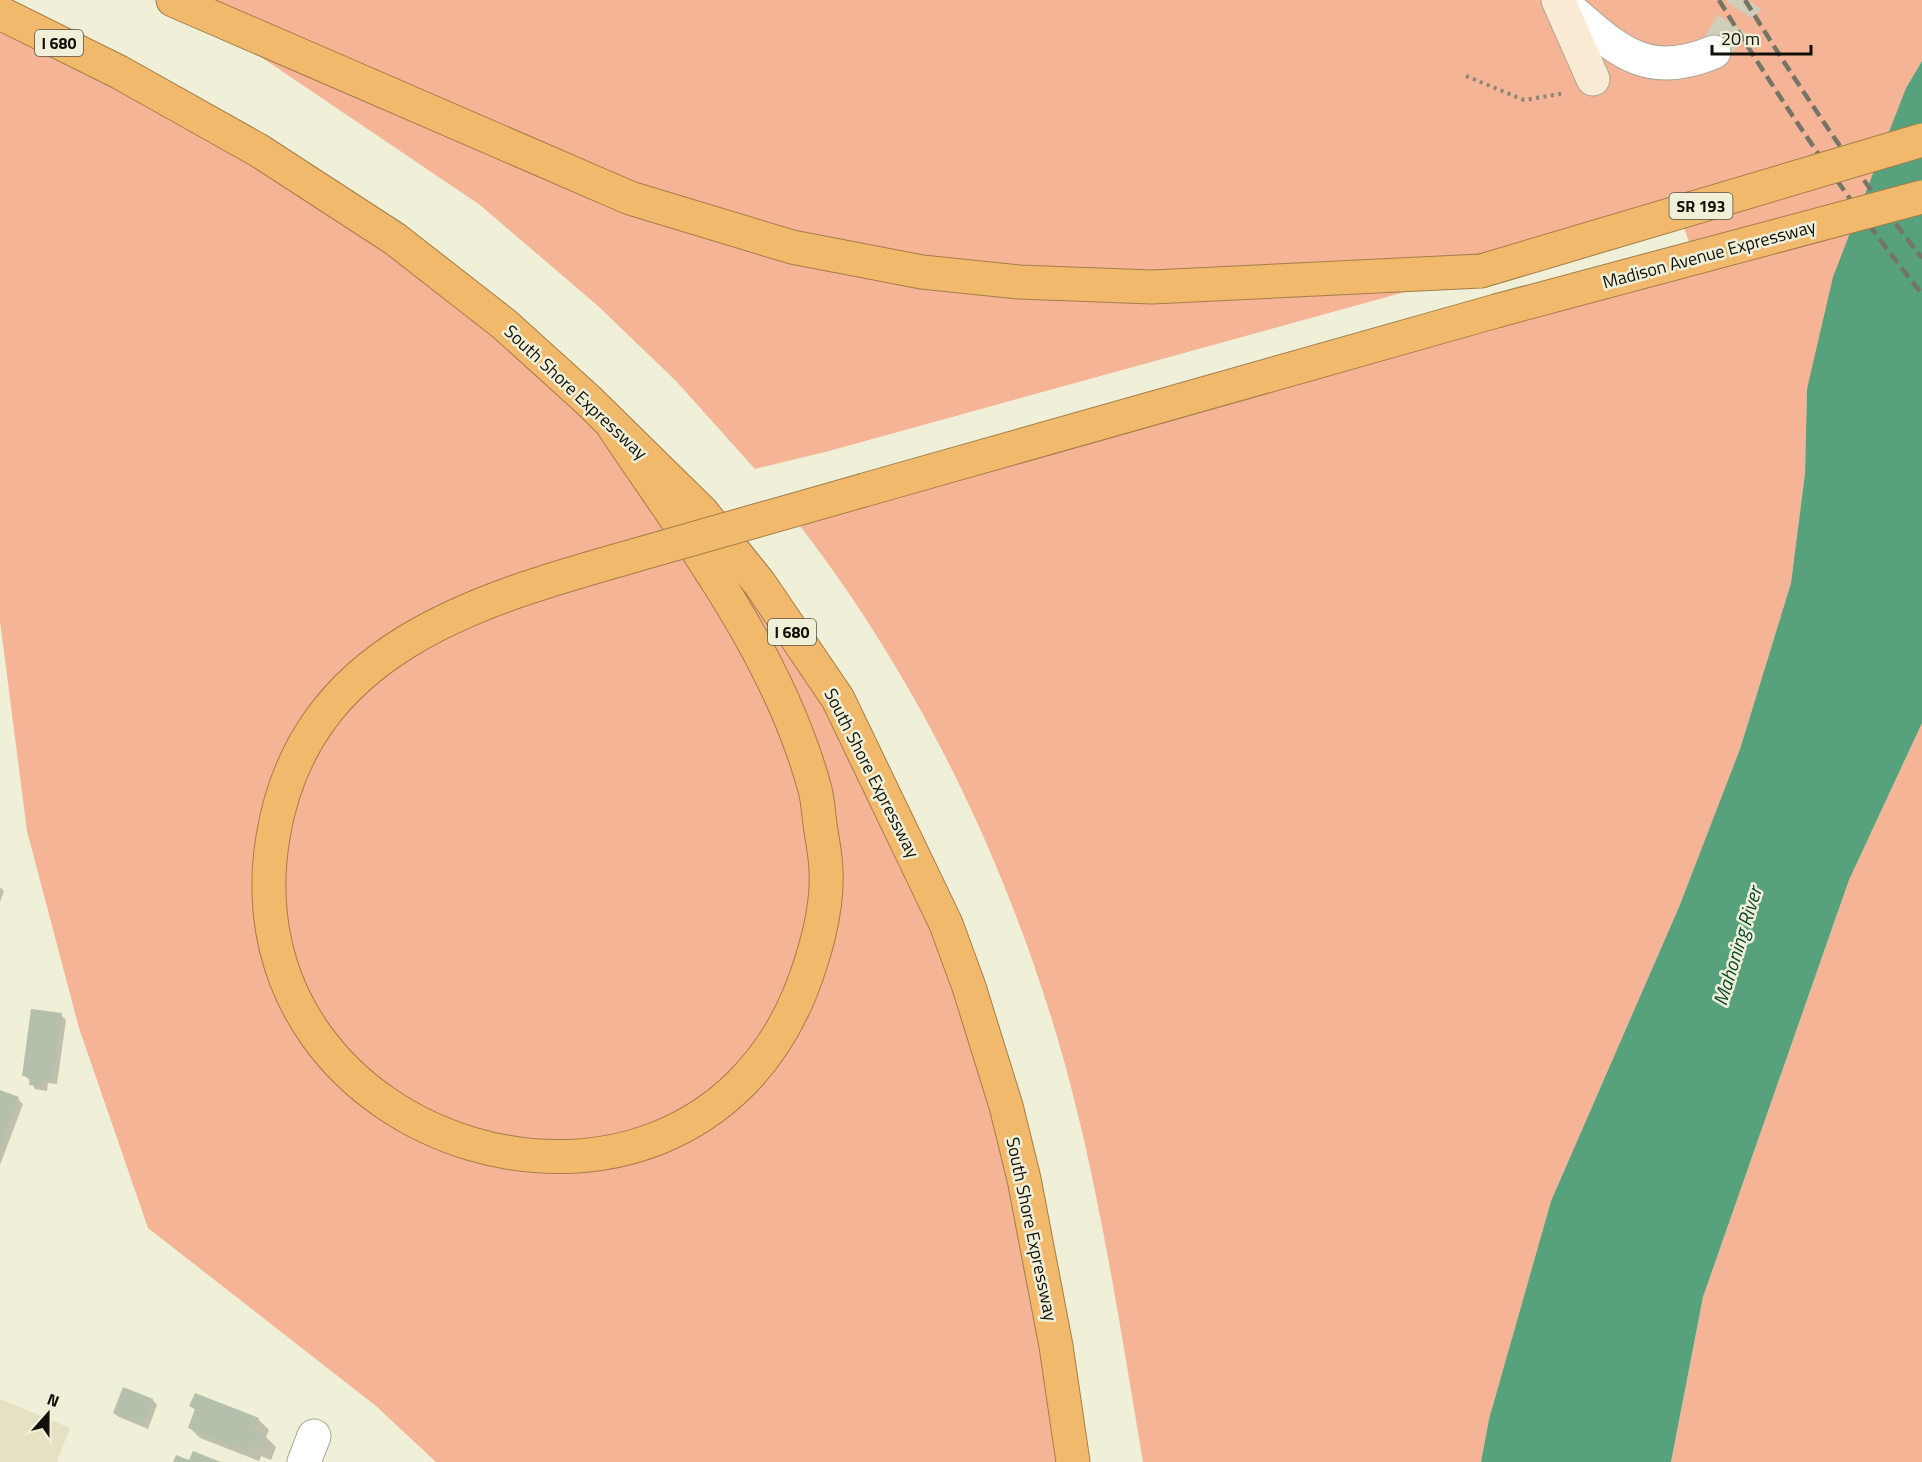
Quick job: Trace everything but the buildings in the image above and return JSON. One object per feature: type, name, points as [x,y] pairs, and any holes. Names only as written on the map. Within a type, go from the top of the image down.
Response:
[{"type":"highway","name":"SR 193","points":[[181,4],[630,198],[792,247],[922,272],[1019,282],[1152,287],[1481,271],[1922,140]]},
{"type":"highway","name":"South Shore Expressway","points":[[0,14],[119,72],[258,150],[396,239],[504,324],[613,426],[702,512],[760,584],[838,699],[946,924],[969,987],[1003,1095],[1024,1179],[1056,1346],[1073,1462]]},
{"type":"highway","name":"Madison Avenue Expressway","points":[[613,426],[744,623],[788,712],[815,789],[826,865],[827,876],[817,941],[810,968],[792,1013],[772,1047],[744,1082],[708,1110],[662,1136],[605,1153],[561,1158],[478,1148],[438,1134],[376,1098],[340,1063],[296,1000],[277,950],[269,906],[270,858],[278,807],[293,767],[316,725],[335,699],[370,666],[422,631],[459,612],[528,586],[636,555],[864,490],[1385,342],[1496,310],[1922,196]]},
{"type":"street","points":[[1558,0],[1617,47],[1636,58],[1666,65],[1690,62],[1714,52]]},
{"type":"street","points":[[1558,0],[1593,79]]},
{"type":"path","points":[[1466,76],[1524,100],[1560,95],[1593,79]]},
{"type":"shaded area","points":[[173,0],[1922,0],[1922,61],[1906,88],[1807,389],[1805,473],[1791,583],[1740,749],[1679,907],[1551,1201],[1489,1419],[1481,1462],[1143,1462],[1088,1157],[1063,1057],[1014,912],[953,771],[917,703],[878,637],[835,573],[789,512],[1694,257],[1679,213],[1481,271],[829,451],[755,469],[676,381],[598,306],[480,205],[190,9]]},
{"type":"shaded area","points":[[0,13],[396,239],[760,584],[969,987],[1073,1462],[436,1462],[376,1406],[148,1228],[79,1028],[27,831],[0,621]]},
{"type":"shaded area","points":[[1922,723],[1922,1462],[1671,1462],[1703,1297],[1849,880]]},
{"type":"shaded area","points":[[0,1399],[70,1428],[57,1462],[0,1462]]},
{"type":"water","name":"Mahoning River","points":[[1922,61],[1922,723],[1849,880],[1703,1297],[1671,1462],[1481,1462],[1489,1419],[1551,1201],[1679,907],[1740,749],[1791,583],[1805,473],[1807,389],[1833,277],[1906,88]]},
{"type":"tunnel","points":[[1714,52],[1747,0]]},
{"type":"railway","points":[[1719,0],[1766,76],[1816,150],[1922,294]]},
{"type":"railway","points":[[1745,0],[1830,132],[1922,258]]}]
